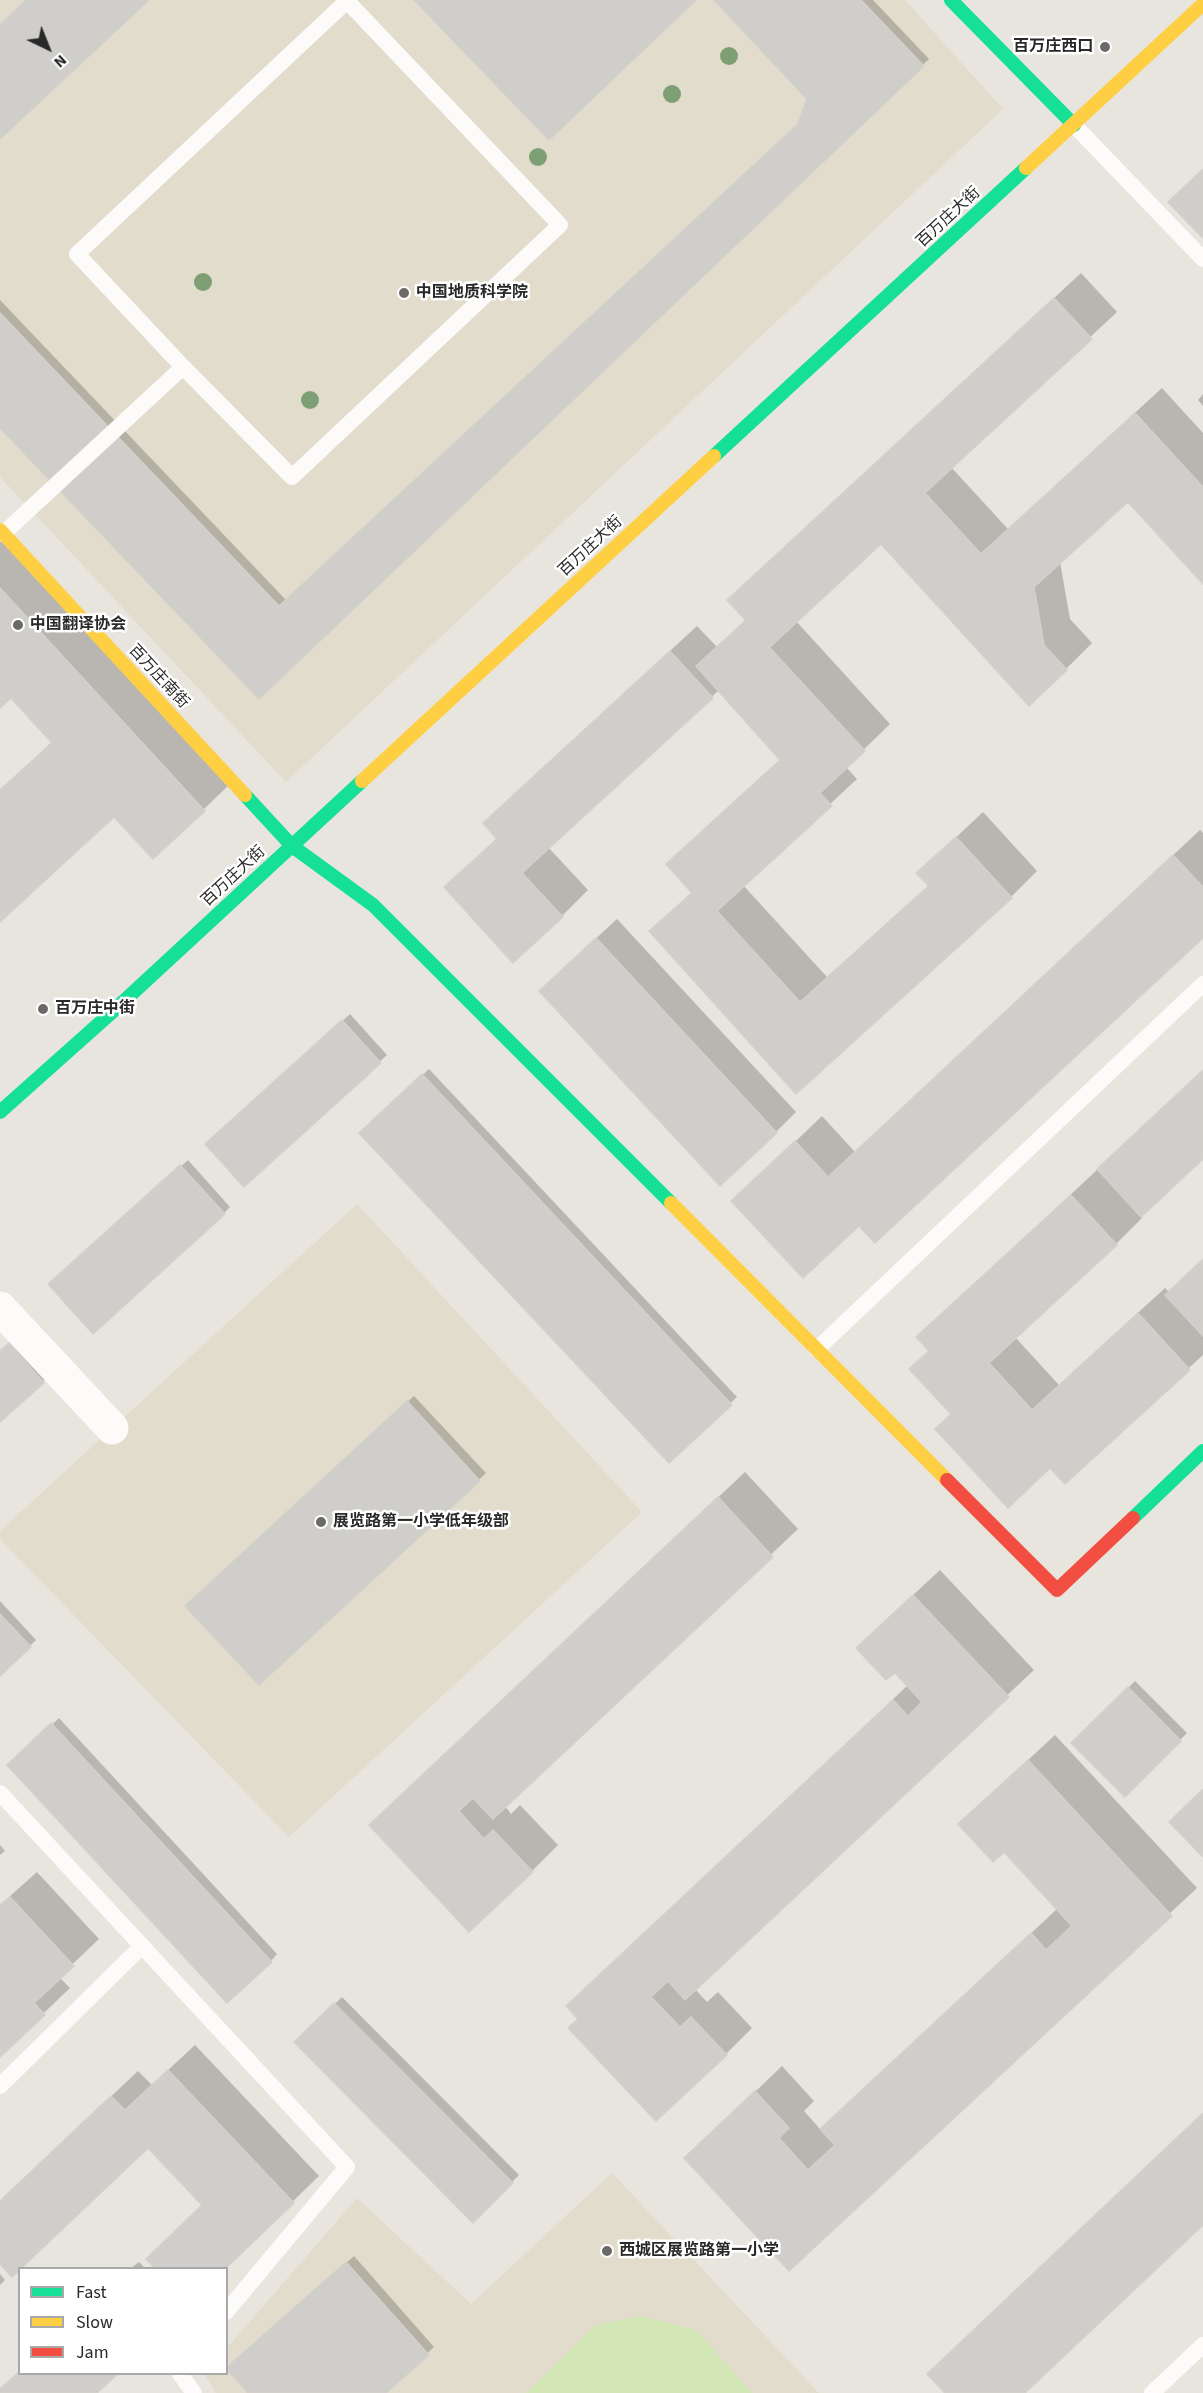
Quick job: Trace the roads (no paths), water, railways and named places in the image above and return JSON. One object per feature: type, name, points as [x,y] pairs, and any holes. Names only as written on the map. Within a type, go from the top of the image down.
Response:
[{"type":"street","points":[[951,0],[1074,124]]},
{"type":"street","name":"百万庄大街","points":[[0,1112],[292,846],[1203,4]]},
{"type":"street","name":"百万庄南街","points":[[2,532],[292,846],[373,905],[1057,1590],[1203,1451]]},
{"type":"street","points":[[0,1308],[112,1428]]},
{"type":"lane","points":[[347,1],[560,225],[292,477],[183,367],[77,254],[347,1]]},
{"type":"lane","points":[[1074,124],[1203,259]]},
{"type":"lane","points":[[2,532],[183,367]]},
{"type":"lane","points":[[817,1349],[1203,984]]},
{"type":"lane","points":[[0,1793],[347,2167],[228,2310]]},
{"type":"lane","points":[[0,2086],[142,1946]]},
{"type":"lane","points":[[1152,2393],[1203,2345]]},
{"type":"lane","points":[[181,2375],[194,2393]]},
{"type":"place","name":"百万庄西口","points":[[1105,47]]},
{"type":"place","name":"中国地质科学院","points":[[404,293]]},
{"type":"place","name":"中国翻译协会","points":[[18,625]]},
{"type":"place","name":"百万庄中街","points":[[43,1009]]},
{"type":"place","name":"展览路第一小学低年级部","points":[[321,1522]]},
{"type":"place","name":"西城区展览路第一小学","points":[[607,2251]]}]
